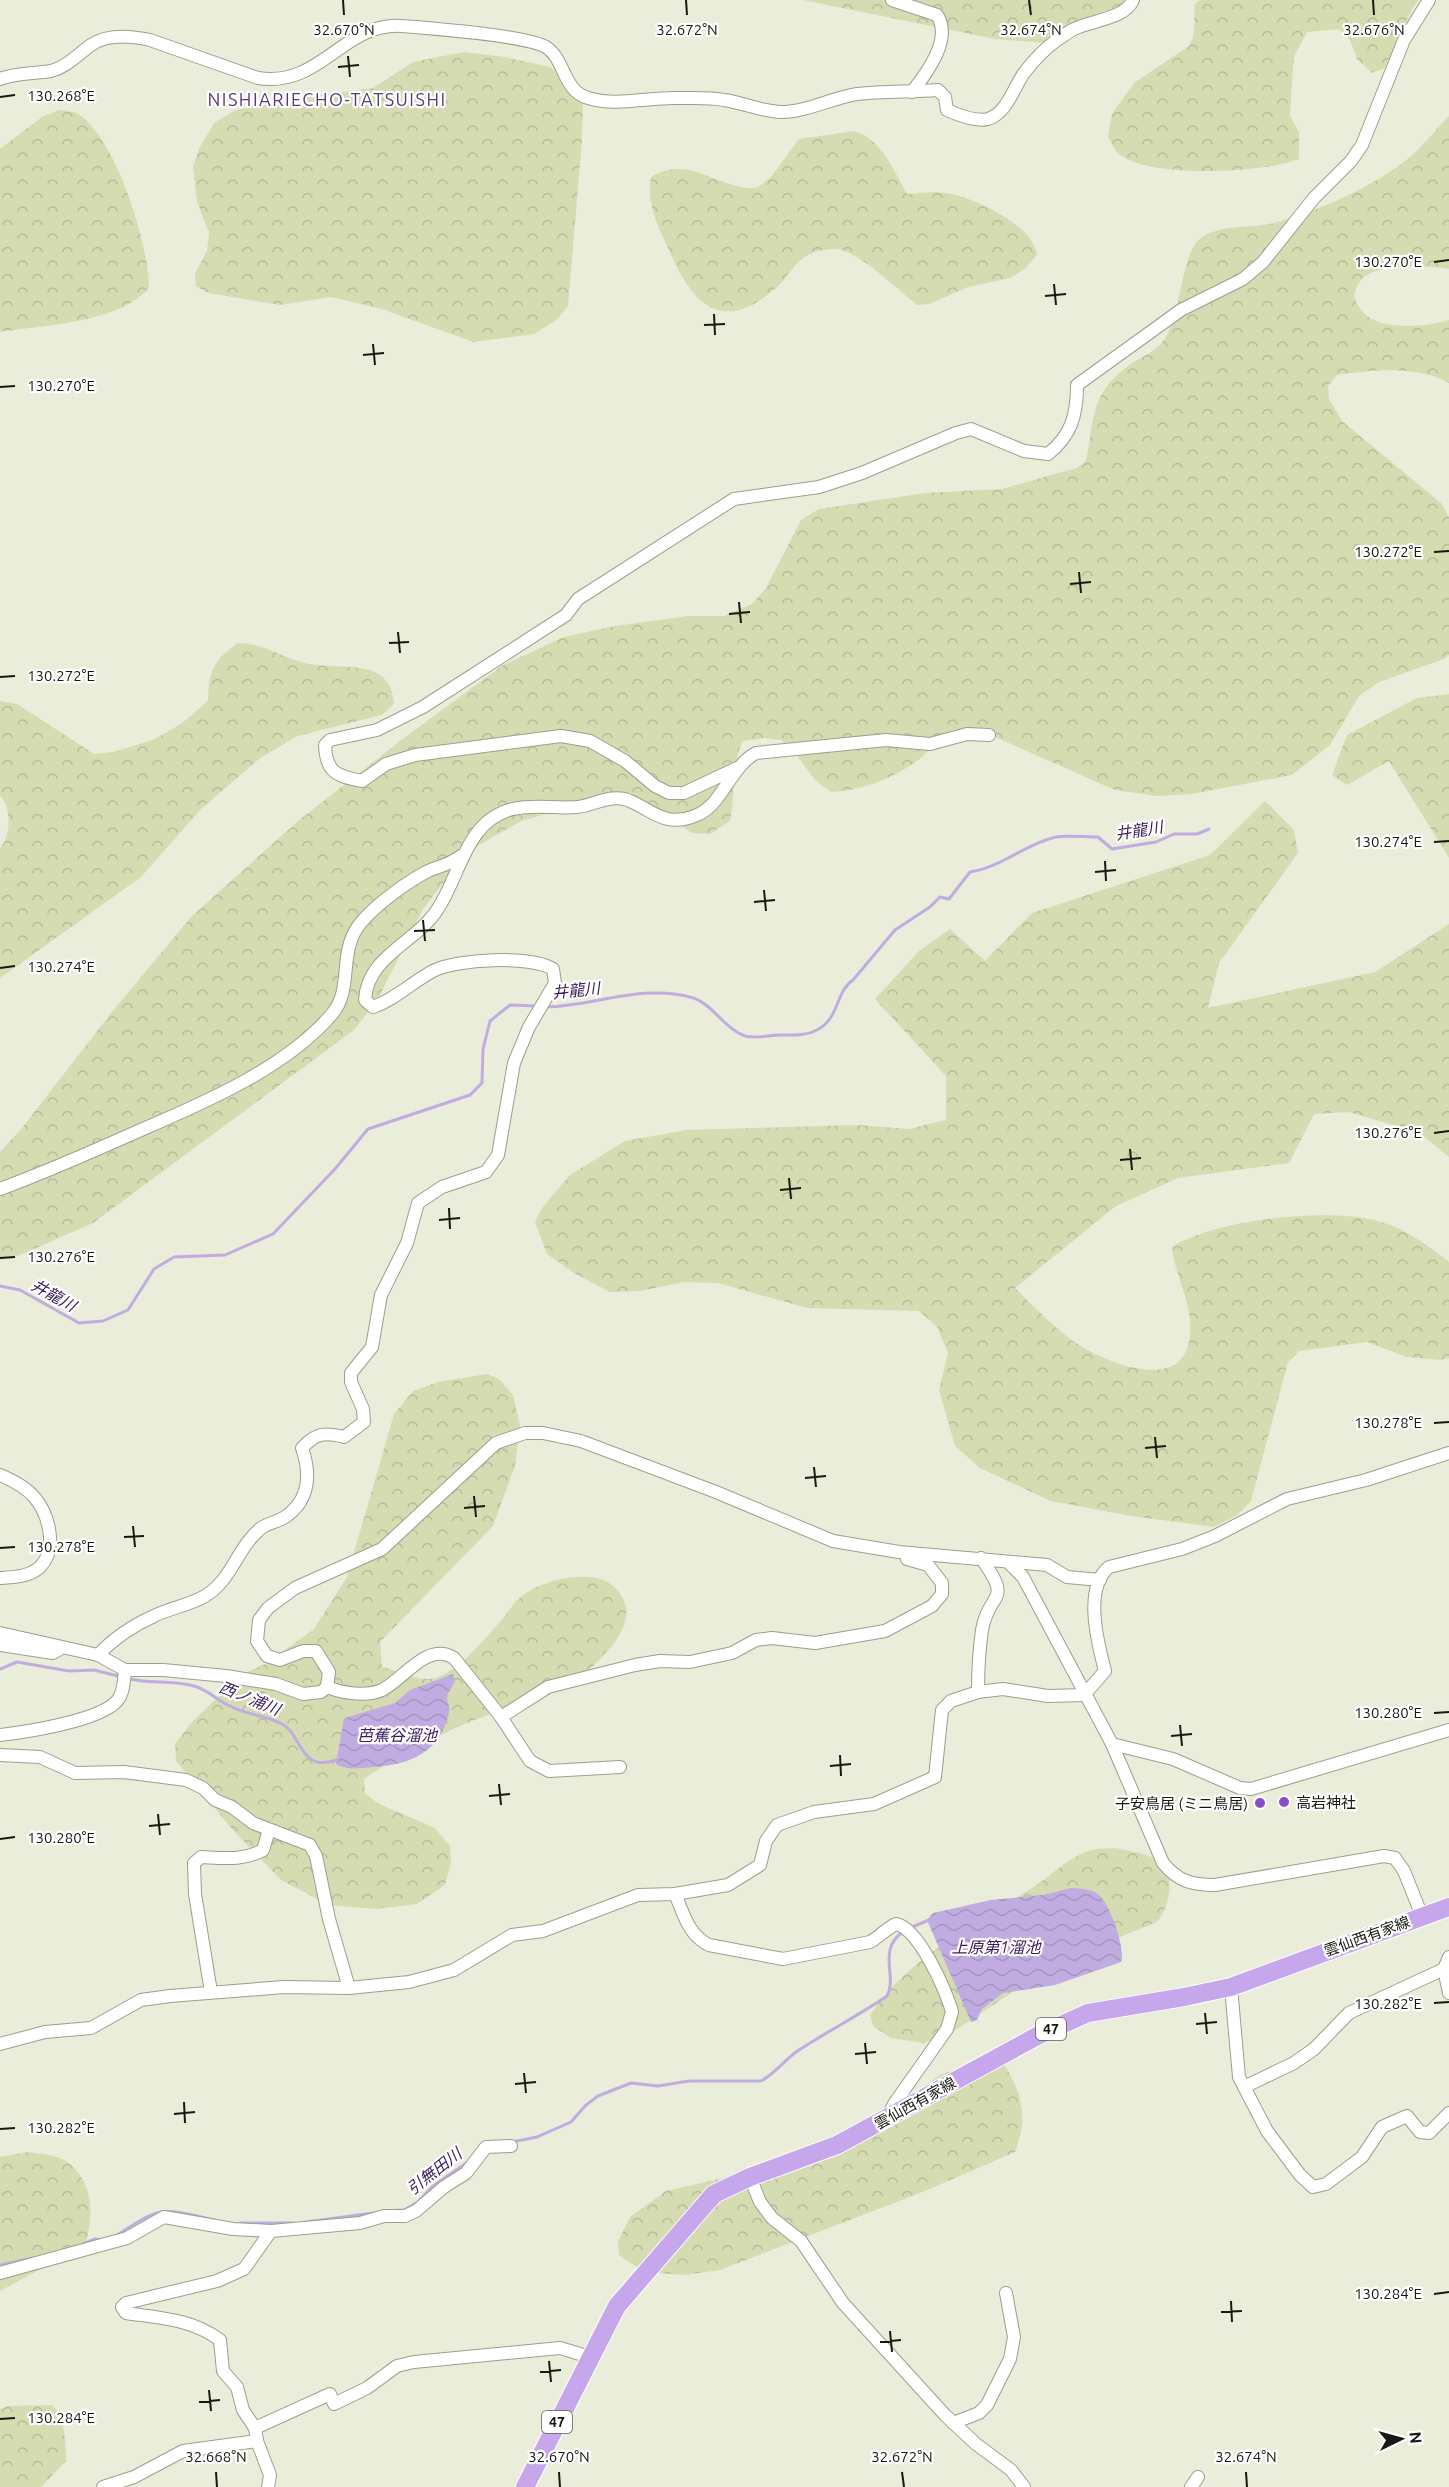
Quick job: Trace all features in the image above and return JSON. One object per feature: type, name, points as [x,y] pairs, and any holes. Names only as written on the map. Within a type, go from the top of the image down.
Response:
[{"type":"main road","name":"雲仙西有家線","points":[[525,2487],[617,2306],[695,2213],[714,2194],[750,2177],[837,2145],[1039,2035],[1088,2013],[1184,1998],[1231,1987],[1449,1907]]},
{"type":"street","points":[[892,0],[937,15],[942,26],[941,42],[925,75],[912,92]]},
{"type":"street","points":[[0,79],[22,73],[53,70],[68,63],[92,44],[105,39],[134,37],[150,40],[258,78],[275,81],[302,74],[322,64],[368,31],[400,26],[537,42],[556,56],[574,89],[584,98],[597,100],[676,98],[724,100],[763,111],[785,112],[859,94],[938,90],[945,97],[947,110],[963,116],[986,119],[997,113],[1010,99],[1023,74],[1042,50],[1073,29],[1119,14],[1130,6],[1133,0]]},
{"type":"street","points":[[737,768],[684,793],[669,793],[655,786],[625,761],[590,741],[561,736],[415,755],[386,765],[362,781],[341,777],[330,768],[326,761],[325,745],[330,740],[377,730],[423,707],[566,615],[578,599],[735,499],[819,487],[862,473],[956,433],[971,429],[1024,451],[1048,454],[1059,446],[1073,426],[1077,407],[1077,386],[1181,310],[1243,279],[1255,270],[1282,240],[1314,198],[1351,161],[1362,145],[1404,40],[1429,0]]},
{"type":"street","points":[[0,1189],[52,1170],[209,1100],[288,1052],[334,1012],[341,996],[353,934],[373,910],[426,872],[448,866],[462,856],[493,817],[519,808],[548,805],[576,807],[617,798],[629,800],[664,820],[699,815],[710,806],[744,760],[756,753],[886,740],[930,744],[967,734],[989,735]]},
{"type":"street","points":[[98,1655],[111,1640],[152,1617],[205,1596],[223,1583],[260,1528],[284,1518],[295,1509],[309,1485],[308,1465],[302,1448],[314,1436],[328,1432],[344,1437],[364,1422],[363,1409],[351,1382],[351,1373],[372,1347],[381,1296],[407,1243],[418,1203],[442,1187],[486,1172],[498,1155],[514,1063],[529,1027],[555,983],[553,969],[545,964],[530,961],[474,962],[435,970],[385,1003],[373,1007],[365,1000],[366,988],[388,954],[430,919],[444,900],[462,856]]},
{"type":"street","points":[[0,1633],[98,1655],[125,1670],[163,1670],[226,1676],[276,1684],[303,1694],[321,1692],[327,1687],[329,1672],[316,1651],[303,1651],[286,1659],[267,1656],[257,1641],[259,1620],[268,1608],[295,1588],[382,1549],[496,1443],[525,1433],[543,1433],[581,1441],[716,1492],[833,1541],[899,1552],[1047,1565],[1067,1577],[1100,1580]]},
{"type":"street","points":[[0,2044],[45,2032],[91,2028],[141,2000],[284,1987],[350,1988],[409,1982],[454,1970],[513,1935],[543,1931],[638,1895],[675,1894],[728,1885],[760,1865],[766,1840],[777,1825],[814,1812],[874,1804],[935,1777],[942,1710],[951,1701],[978,1692],[1003,1689],[1048,1696],[1084,1695],[1105,1671],[1095,1628],[1100,1580],[1108,1567],[1182,1549],[1215,1536],[1287,1499],[1366,1480],[1449,1454]]},
{"type":"street","points":[[0,1475],[14,1481],[35,1497],[50,1527],[48,1551],[40,1567],[22,1577],[0,1578]]},
{"type":"street","points":[[501,1717],[548,1688],[634,1665],[660,1661],[690,1662],[732,1653],[756,1640],[772,1638],[815,1643],[885,1631],[932,1606],[942,1594],[939,1578],[928,1565],[908,1559],[899,1552]]},
{"type":"street","points":[[978,1692],[982,1626],[998,1596],[996,1579],[981,1558]]},
{"type":"street","points":[[1009,1563],[1023,1577],[1112,1744],[1163,1863],[1172,1874],[1196,1885],[1215,1885],[1383,1856],[1395,1858],[1404,1871],[1422,1916]]},
{"type":"street","points":[[0,1645],[53,1653],[63,1648]]},
{"type":"street","points":[[327,1687],[343,1693],[381,1690],[417,1662],[440,1654],[448,1654],[454,1658],[501,1717],[530,1761],[538,1768],[549,1771],[620,1767]]},
{"type":"street","points":[[0,1735],[47,1729],[108,1708],[120,1696],[125,1670]]},
{"type":"street","points":[[1112,1744],[1173,1759],[1240,1788],[1251,1789],[1449,1730]]},
{"type":"street","points":[[0,1755],[40,1757],[75,1773],[124,1772],[186,1780],[203,1788],[215,1800],[232,1807],[269,1830],[303,1841],[314,1850],[350,1988]]},
{"type":"street","points":[[211,1992],[195,1894],[194,1863],[201,1857],[232,1859],[254,1855],[263,1850],[269,1830]]},
{"type":"street","points":[[675,1894],[692,1934],[699,1940],[709,1945],[783,1959],[870,1942],[896,1924],[906,1930],[926,1954],[951,2012],[947,2029],[894,2104],[888,2119]]},
{"type":"street","points":[[1244,2087],[1294,2062],[1314,2049],[1349,2013],[1446,1963],[1449,1993]]},
{"type":"street","points":[[1231,1987],[1239,2077],[1267,2131],[1300,2175],[1314,2187],[1326,2184],[1362,2157],[1382,2127],[1407,2116],[1420,2132],[1429,2133],[1449,2113]]},
{"type":"street","points":[[0,2273],[127,2238],[164,2217],[233,2229],[271,2231],[360,2223],[384,2216],[405,2216],[416,2211],[444,2187],[466,2174],[486,2147],[511,2146]]},
{"type":"street","points":[[750,2177],[760,2202],[772,2218],[801,2241],[843,2303],[953,2423],[976,2444],[1011,2469],[1024,2487]]},
{"type":"street","points":[[268,2487],[270,2475],[257,2441],[255,2428],[243,2410],[237,2387],[223,2371],[220,2340],[207,2330],[185,2321],[126,2313],[122,2307],[126,2303],[217,2281],[244,2269],[271,2231]]},
{"type":"street","points":[[953,2423],[979,2412],[987,2405],[1010,2359],[1014,2337],[1006,2294]]},
{"type":"street","points":[[255,2428],[330,2394],[334,2404],[367,2388],[398,2366],[414,2362],[560,2348],[590,2358]]},
{"type":"street","points":[[103,2487],[134,2477],[183,2451],[257,2441]]},
{"type":"green space","points":[[803,0],[1127,0],[1092,28],[1047,43],[995,39]]},
{"type":"green space","points":[[1201,0],[1419,0],[1413,7],[1385,68],[1372,73],[1357,59],[1350,40],[1339,29],[1307,32],[1294,56],[1292,81],[1290,116],[1299,132],[1299,159],[1261,168],[1206,171],[1153,167],[1132,161],[1118,153],[1108,137],[1112,114],[1134,83],[1189,46],[1194,31],[1195,4]]},
{"type":"green space","points":[[464,52],[505,57],[550,67],[570,81],[583,97],[582,140],[568,306],[556,320],[534,334],[473,342],[382,309],[331,297],[280,305],[208,293],[196,286],[195,274],[207,251],[209,233],[197,201],[193,167],[199,149],[214,123],[236,110],[299,98],[373,88],[413,62]]},
{"type":"green space","points":[[59,110],[77,113],[91,126],[105,144],[117,167],[137,220],[148,269],[149,288],[136,300],[100,315],[59,324],[0,332],[0,149],[42,117]]},
{"type":"green space","points":[[1449,116],[1449,269],[1418,266],[1383,269],[1365,276],[1354,296],[1359,307],[1367,316],[1384,324],[1419,326],[1449,320],[1449,383],[1423,373],[1394,370],[1337,375],[1328,386],[1329,399],[1342,421],[1442,504],[1449,517],[1449,655],[1444,659],[1379,682],[1359,696],[1330,745],[1292,775],[1192,794],[1157,796],[1115,790],[977,729],[962,729],[944,734],[922,757],[893,775],[863,787],[831,792],[815,780],[792,749],[781,740],[764,738],[743,741],[736,760],[730,821],[710,834],[692,833],[654,807],[592,801],[521,821],[467,852],[423,909],[378,999],[354,1030],[93,1223],[20,1255],[0,1260],[0,1152],[22,1128],[115,1008],[192,916],[298,821],[404,738],[503,665],[564,637],[615,626],[689,616],[724,616],[752,604],[766,588],[801,520],[819,509],[925,493],[1002,489],[1077,468],[1086,461],[1093,420],[1106,387],[1128,366],[1156,348],[1170,330],[1189,257],[1200,239],[1226,228],[1265,225],[1291,218],[1359,190],[1411,156]]},
{"type":"green space","points":[[854,131],[872,141],[886,156],[907,194],[945,193],[957,195],[985,206],[1014,223],[1025,233],[1037,255],[1026,268],[1010,278],[968,287],[929,304],[917,305],[866,263],[844,251],[835,249],[805,257],[795,265],[780,284],[748,307],[733,311],[720,311],[696,296],[675,263],[656,221],[651,199],[651,177],[665,171],[679,169],[730,184],[757,188],[771,177],[799,139]]},
{"type":"green space","points":[[238,643],[266,648],[305,663],[373,671],[384,678],[391,688],[394,704],[382,715],[297,736],[259,759],[201,809],[141,877],[0,978],[0,848],[4,843],[9,822],[7,807],[0,796],[0,701],[17,704],[94,754],[113,752],[153,740],[181,724],[208,701],[214,667],[223,655]]},
{"type":"green space","points":[[1449,694],[1449,858],[1389,761],[1347,785],[1332,775],[1347,735],[1417,698]]},
{"type":"green space","points":[[1265,801],[1294,830],[1298,853],[1219,963],[1208,1008],[1375,972],[1449,924],[1449,1157],[1420,1133],[1349,1112],[1314,1114],[1289,1163],[1178,1178],[1116,1206],[1015,1288],[1055,1326],[1081,1346],[1114,1362],[1133,1368],[1151,1370],[1167,1368],[1180,1360],[1188,1346],[1190,1320],[1172,1247],[1191,1238],[1214,1230],[1268,1219],[1296,1216],[1348,1216],[1391,1225],[1422,1242],[1449,1262],[1449,1358],[1442,1360],[1407,1357],[1367,1342],[1299,1351],[1288,1362],[1251,1501],[1237,1515],[1214,1527],[1131,1516],[1051,1501],[980,1468],[955,1446],[939,1390],[948,1353],[937,1327],[919,1311],[807,1308],[718,1283],[684,1282],[640,1291],[610,1292],[574,1273],[547,1254],[535,1222],[542,1208],[570,1175],[625,1141],[686,1130],[858,1125],[909,1129],[946,1120],[946,1076],[875,999],[919,951],[950,929],[985,961],[1032,913],[1210,855]]},
{"type":"green space","points":[[487,1374],[499,1379],[513,1395],[520,1426],[515,1466],[493,1526],[380,1642],[382,1667],[412,1677],[428,1679],[443,1675],[452,1670],[476,1648],[523,1595],[542,1585],[567,1578],[592,1577],[612,1585],[625,1603],[625,1623],[605,1654],[572,1681],[556,1690],[440,1735],[364,1779],[365,1793],[377,1803],[435,1828],[450,1846],[451,1863],[445,1885],[417,1904],[376,1909],[329,1905],[281,1880],[233,1830],[176,1761],[175,1744],[191,1723],[241,1675],[269,1662],[314,1629],[347,1577],[394,1414],[413,1391],[438,1382]]},
{"type":"green space","points":[[1115,1848],[1150,1856],[1165,1868],[1170,1884],[1168,1901],[1157,1922],[1058,1962],[954,2031],[924,2043],[891,2038],[873,2026],[870,2015],[886,1994],[924,1958],[1035,1886],[1073,1858],[1091,1850]]},
{"type":"green space","points":[[1004,2064],[1016,2086],[1022,2107],[1021,2128],[1015,2152],[925,2191],[720,2270],[684,2275],[644,2272],[619,2255],[618,2241],[630,2217],[666,2191],[723,2178],[837,2134],[903,2101],[940,2075],[968,2065]]},
{"type":"green space","points":[[28,2152],[60,2158],[77,2171],[90,2201],[88,2234],[85,2245],[0,2291],[0,2157]]},
{"type":"green space","points":[[52,2405],[60,2416],[62,2424],[66,2461],[41,2487],[0,2487],[0,2409],[8,2406]]},
{"type":"water","name":"芭蕉谷溜池","points":[[453,1674],[455,1682],[447,1695],[449,1713],[445,1727],[430,1747],[421,1754],[410,1760],[386,1766],[345,1768],[336,1764],[344,1718],[395,1703],[410,1690]]},
{"type":"water","name":"上原第1溜池","points":[[1071,1888],[1093,1891],[1108,1907],[1119,1937],[1121,1962],[1055,1985],[1003,1993],[982,2009],[977,2020],[971,2022],[927,1920],[933,1913],[991,1900],[1043,1895]]},
{"type":"waterway","name":"井龍川","points":[[546,1007],[636,994],[672,994],[690,997],[705,1004],[731,1028],[745,1036],[809,1033],[817,1030],[830,1019],[847,985],[895,930],[930,907],[940,897],[949,899],[970,872],[993,865],[1056,837],[1098,837],[1112,849],[1156,842],[1174,834],[1197,834],[1209,829]]},
{"type":"waterway","name":"井龍川","points":[[0,1286],[20,1290],[79,1323],[103,1321],[128,1310],[154,1269],[174,1257],[225,1255],[273,1234],[335,1169],[368,1129],[470,1095],[482,1083],[483,1049],[490,1021],[510,1005],[536,1006]]},
{"type":"waterway","name":"西ノ浦川","points":[[0,1669],[17,1662],[69,1671],[94,1670],[118,1676]]},
{"type":"waterway","name":"西ノ浦川","points":[[130,1679],[186,1684],[199,1688],[236,1709],[282,1724],[289,1729],[308,1757],[315,1761],[325,1763],[337,1760]]},
{"type":"waterway","name":"引無田川","points":[[910,1928],[929,1920]]},
{"type":"waterway","name":"引無田川","points":[[512,2142],[537,2137],[571,2122],[586,2105],[598,2096],[631,2083],[658,2086],[689,2081],[761,2081],[796,2052],[887,1996],[890,1988],[891,1946],[904,1931]]},
{"type":"waterway","name":"引無田川","points":[[383,2211],[404,2210],[418,2202],[433,2186],[468,2162]]},
{"type":"waterway","name":"引無田川","points":[[116,2236],[144,2219],[163,2212],[183,2213],[215,2220]]},
{"type":"waterway","name":"引無田川","points":[[306,2222],[373,2213]]},
{"type":"waterway","name":"引無田川","points":[[240,2223],[293,2223]]},
{"type":"waterway","name":"引無田川","points":[[83,2244],[95,2239],[102,2240]]},
{"type":"waterway","name":"引無田川","points":[[0,2265],[33,2258]]},
{"type":"place","name":"高岩神社","points":[[1284,1802]]},
{"type":"place","name":"子安鳥居 (ミニ鳥居)","points":[[1260,1803]]},
{"type":"district","name":"NISHIARIECHO-TATSUISHI","points":[[327,99]]}]
